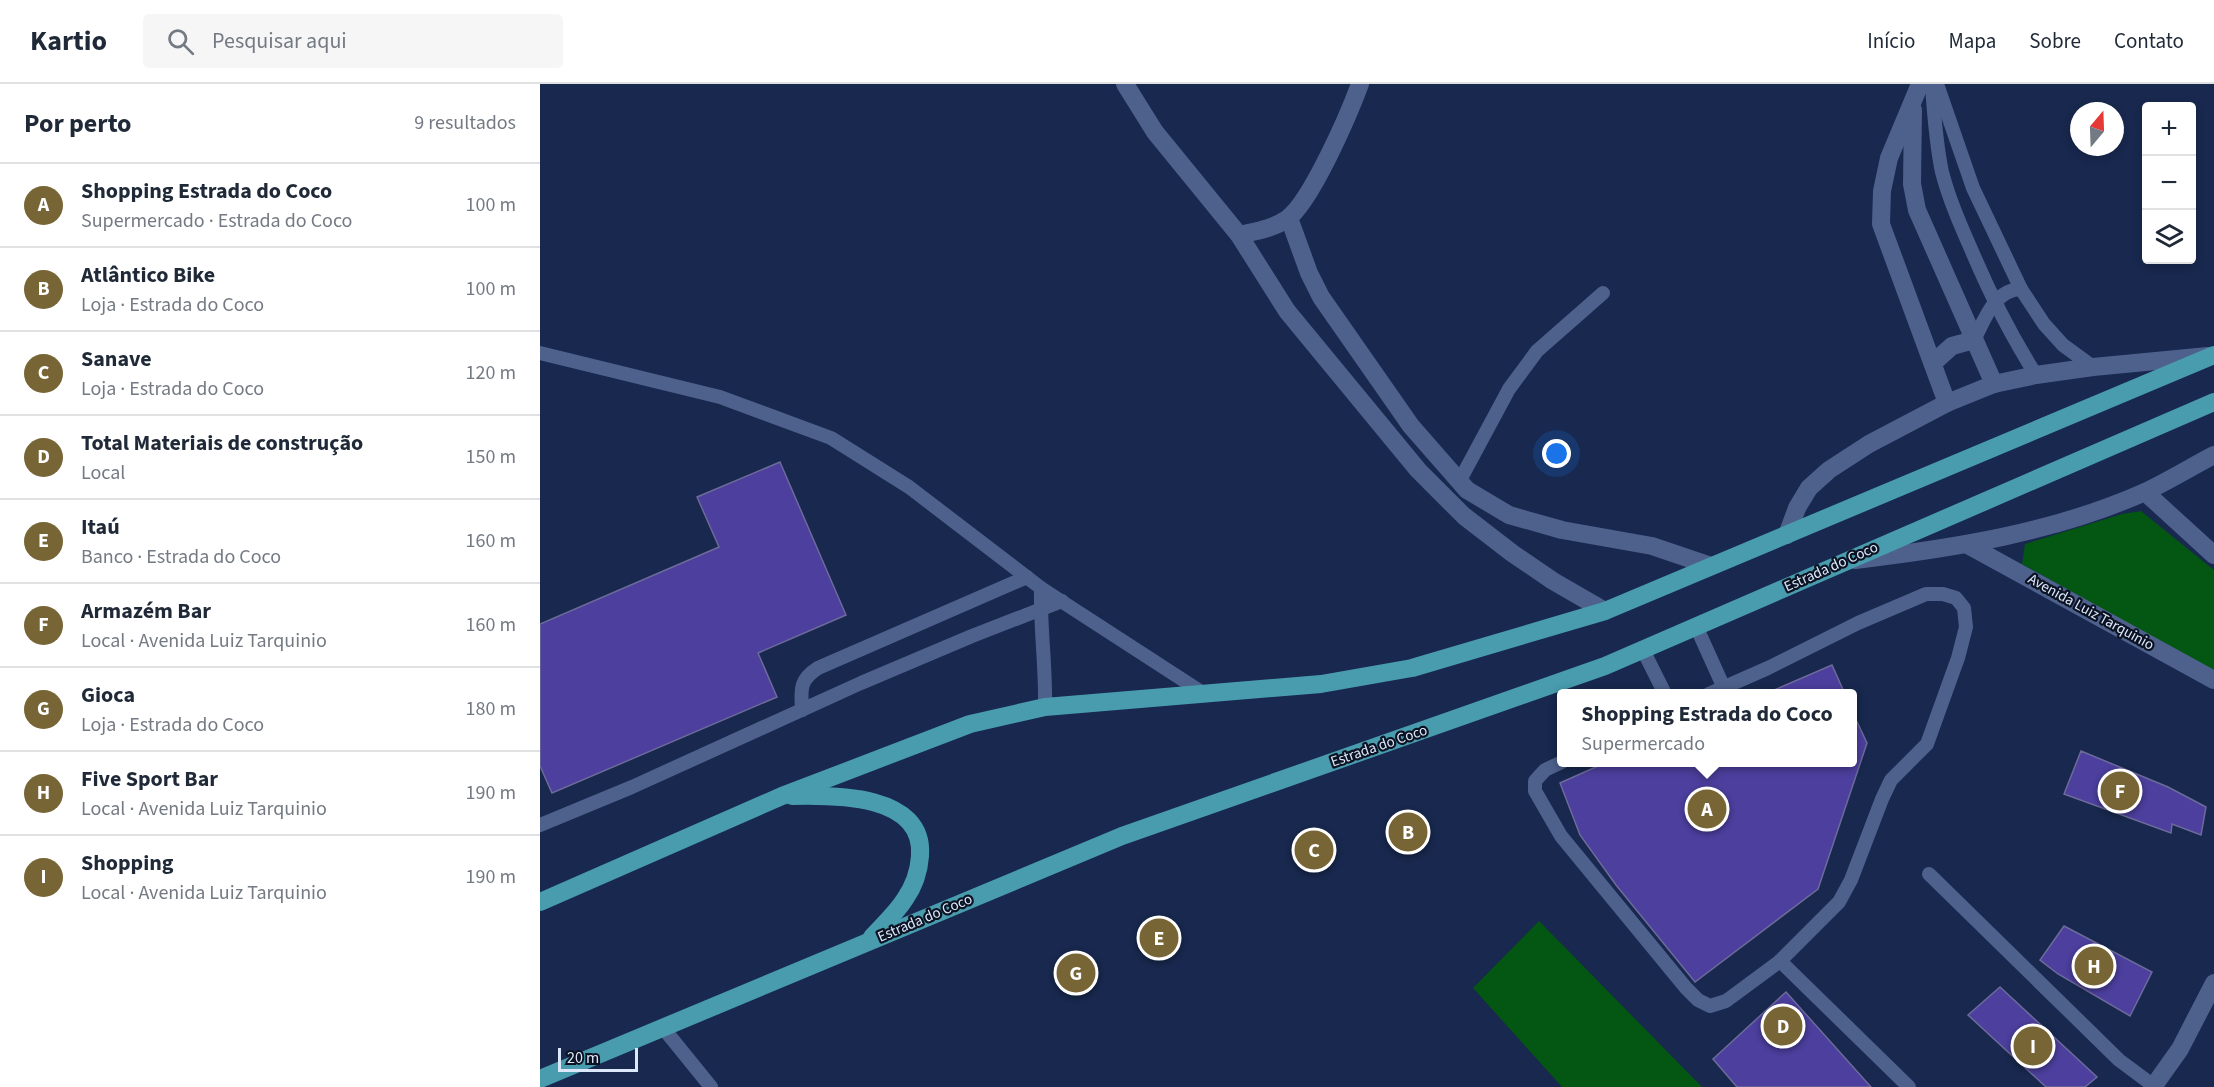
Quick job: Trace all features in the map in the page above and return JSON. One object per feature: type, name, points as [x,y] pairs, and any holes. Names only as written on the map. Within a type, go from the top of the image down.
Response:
[{"type":"highway","points":[[540,902],[782,796],[970,724],[1045,707],[1321,684],[1413,668],[1605,611],[1787,535],[1887,490],[2214,355]]},
{"type":"highway","name":"Estrada do Coco","points":[[540,1079],[1122,836],[1605,666],[2214,402]]},
{"type":"highway","points":[[782,796],[832,795],[862,800],[891,808],[912,824],[921,846],[919,871],[906,898],[868,942]]},
{"type":"street","points":[[1125,84],[1155,132],[1239,235],[1287,311],[1418,470],[1464,516],[1512,553],[1553,581],[1605,611]]},
{"type":"street","points":[[1239,235],[1272,227],[1289,218],[1299,207],[1326,160],[1360,84]]},
{"type":"street","points":[[1917,91],[1912,184],[1917,210],[1994,384]]},
{"type":"street","points":[[1917,91],[1889,158],[1882,191],[1881,224],[1947,403]]},
{"type":"street","points":[[1882,191],[1892,195],[1900,194],[1912,184]]},
{"type":"street","points":[[1289,218],[1309,273],[1321,297],[1411,426],[1467,490],[1509,515],[1562,530],[1652,546],[1711,566]]},
{"type":"street","points":[[1933,363],[1952,346],[1974,340]]},
{"type":"street","points":[[1787,535],[1797,508],[1809,488],[1828,470],[1869,444],[1947,403],[1994,384],[2036,375],[2214,355]]},
{"type":"street","points":[[1358,399],[1381,382]]},
{"type":"street","points":[[1844,561],[1968,545],[2080,516],[2145,492],[2214,455]]},
{"type":"street","points":[[1443,495],[1459,482]]},
{"type":"street","points":[[2145,492],[2214,555]]},
{"type":"street","name":"Avenida Luiz Tarquinio","points":[[1968,545],[2214,680]]},
{"type":"street","points":[[2153,1086],[2180,1048],[2214,983]]},
{"type":"lane","points":[[1932,84],[1936,136],[1942,173],[1955,212],[1994,303],[2036,375]]},
{"type":"lane","points":[[1937,84],[1973,188],[2021,289],[2044,324],[2063,345],[2093,367]]},
{"type":"lane","points":[[1974,340],[1994,303],[2006,292],[2021,289]]},
{"type":"lane","points":[[1459,482],[1509,389],[1537,351],[1603,293]]},
{"type":"lane","points":[[540,353],[720,397],[831,438],[909,487],[1041,588],[1134,646],[1203,693]]},
{"type":"lane","points":[[802,710],[801,688],[807,675],[818,668],[1027,577]]},
{"type":"lane","points":[[1041,588],[1046,676],[1045,707]]},
{"type":"lane","points":[[1557,764],[1545,770],[1535,781],[1535,791],[1553,824],[1679,980],[1698,1000],[1710,1006],[1726,1001],[1780,961],[1839,902],[1851,880],[1891,780],[1927,744],[1958,658],[1966,627],[1964,608],[1956,598],[1943,594],[1926,594],[1858,622],[1721,689]]},
{"type":"lane","points":[[540,825],[632,787],[972,636],[1062,601]]},
{"type":"lane","points":[[1696,626],[1724,688]]},
{"type":"lane","points":[[1643,650],[1663,689]]},
{"type":"lane","points":[[1929,874],[2119,1060],[2153,1086]]},
{"type":"lane","points":[[1780,961],[1909,1087]]},
{"type":"lane","points":[[664,1029],[711,1087]]},
{"type":"green space","points":[[2141,511],[2214,570],[2214,671],[2022,564],[2025,544],[2122,514]]},
{"type":"green space","points":[[1539,921],[1702,1087],[1562,1087],[1473,988]]},
{"type":"building","points":[[780,462],[846,615],[758,653],[777,697],[552,793],[540,766],[540,624],[719,547],[697,497]]},
{"type":"building","points":[[1832,665],[1843,689],[1777,689]]},
{"type":"building","points":[[1857,722],[1867,743],[1818,889],[1695,982],[1616,885],[1580,835],[1560,783],[1596,767],[1857,767]]},
{"type":"building","points":[[2081,751],[2168,787],[2206,807],[2201,835],[2172,824],[2171,833],[2064,794]]},
{"type":"building","points":[[2064,926],[2152,972],[2130,1016],[2058,974],[2040,960]]},
{"type":"building","points":[[2000,987],[2097,1077],[2085,1087],[2046,1087],[1968,1015]]},
{"type":"building","points":[[1786,992],[1871,1087],[1737,1087],[1713,1059]]},
{"type":"place","name":"Armazém Bar","points":[[2120,791]]},
{"type":"place","name":"Shopping Estrada do Coco","points":[[1707,809]]},
{"type":"place","name":"Atlântico Bike","points":[[1408,832]]},
{"type":"place","name":"Sanave","points":[[1314,850]]},
{"type":"place","name":"Itaú","points":[[1159,938]]},
{"type":"place","name":"Five Sport Bar","points":[[2094,966]]},
{"type":"place","name":"Gioca","points":[[1076,973]]},
{"type":"place","name":"Total Materiais de construção","points":[[1783,1026]]},
{"type":"place","name":"Shopping","points":[[2033,1046]]}]
